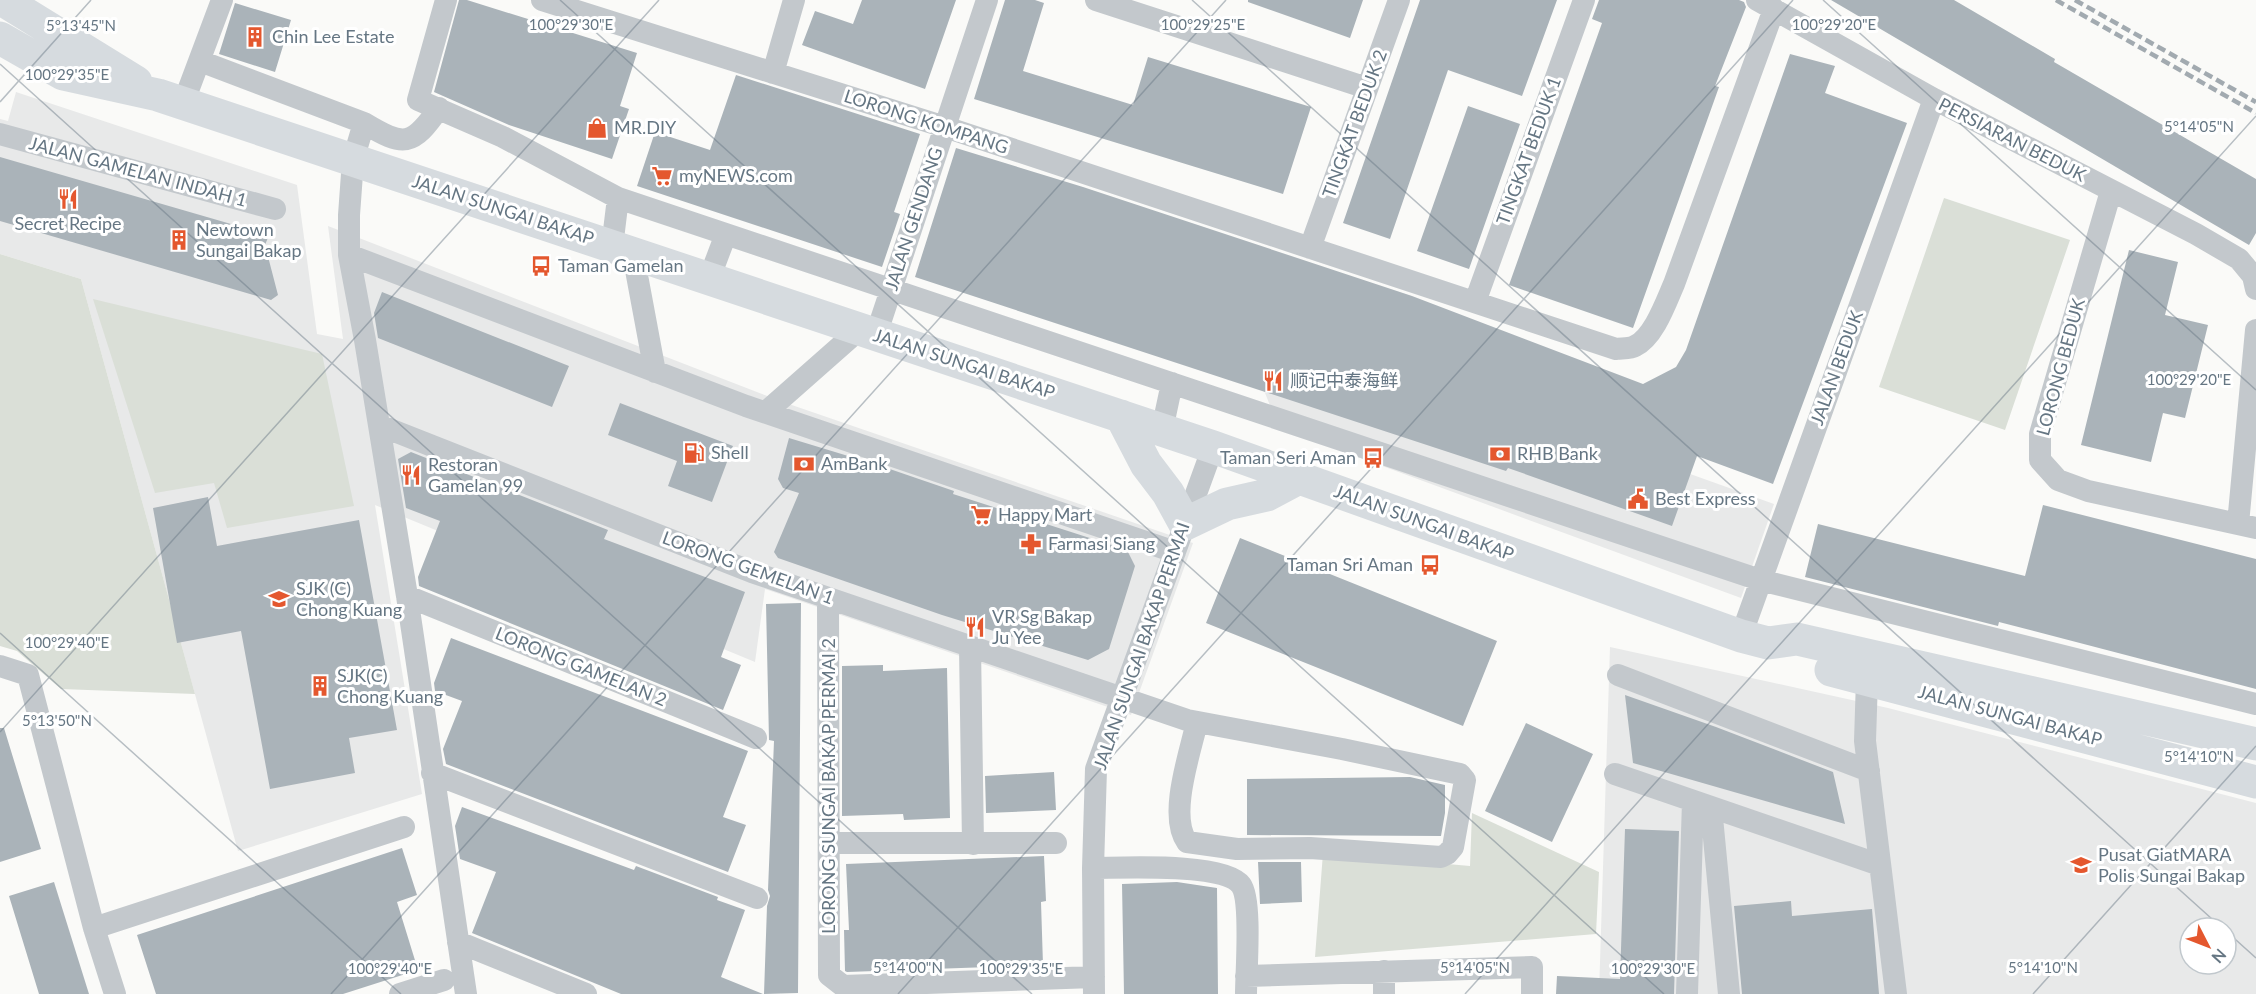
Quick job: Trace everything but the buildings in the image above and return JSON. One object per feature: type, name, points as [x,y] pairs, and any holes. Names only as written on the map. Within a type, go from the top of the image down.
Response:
[{"type":"highway","name":"JALAN SUNGAI BAKAP","points":[[3,0],[186,81],[353,160],[1213,447],[1754,639],[1791,659],[2256,782]]},
{"type":"highway","name":"JALAN SUNGAI BAKAP","points":[[0,38],[63,74],[186,81]]},
{"type":"highway","points":[[1121,416],[1146,464],[1168,493],[1180,538],[1227,504],[1267,495],[1299,478]]},
{"type":"highway","name":"JALAN SUNGAI BAKAP","points":[[1754,639],[1797,639],[2256,744]]},
{"type":"street","points":[[222,0],[186,81],[364,123],[386,136],[405,141],[413,139],[439,108]]},
{"type":"street","points":[[446,0],[418,100],[503,137],[618,198],[1760,580],[2256,704]]},
{"type":"street","name":"LORONG KOMPANG","points":[[542,0],[602,9],[773,73],[945,127],[1616,349],[1635,346],[1649,333],[1662,314],[1674,284],[1766,5]]},
{"type":"street","points":[[773,73],[794,0]]},
{"type":"street","name":"JALAN GENDANG","points":[[868,332],[891,289],[987,0]]},
{"type":"street","points":[[1096,0],[1117,4],[1367,88]]},
{"type":"street","name":"TINGKAT BEDUK 2","points":[[1310,248],[1400,0]]},
{"type":"street","name":"TINGKAT BEDUK 1","points":[[1475,302],[1584,0]]},
{"type":"street","name":"PERSIARAN BEDUK","points":[[1766,5],[1934,99],[2196,234],[2239,259],[2253,276],[2256,289]]},
{"type":"street","name":"JALAN BEDUK","points":[[1754,639],[1760,580],[1934,99]]},
{"type":"street","points":[[364,123],[353,160],[349,255],[379,425],[466,994]]},
{"type":"street","name":"JALAN GAMELAN INDAH 1","points":[[0,134],[275,209]]},
{"type":"street","name":"LORONG BEDUK","points":[[2111,191],[2040,434],[2040,459],[2058,480],[2088,490],[2247,526]]},
{"type":"street","points":[[618,198],[622,250],[655,372]]},
{"type":"street","points":[[708,279],[726,234]]},
{"type":"street","points":[[349,255],[766,412],[1180,538]]},
{"type":"street","points":[[2247,526],[2256,330]]},
{"type":"street","points":[[766,412],[868,332]]},
{"type":"street","points":[[1162,430],[1172,383]]},
{"type":"street","name":"LORONG GEMELAN 1","points":[[379,425],[752,572],[1121,699],[1197,722],[1460,774],[1465,780],[1453,846],[1447,854],[1441,857],[1310,848],[1237,849],[1187,842],[1180,833],[1180,799],[1197,722]]},
{"type":"street","name":"JALAN SUNGAI BAKAP PERMAI","points":[[1094,985],[1093,868],[1096,769],[1213,447]]},
{"type":"street","name":"LORONG GAMELAN 2","points":[[406,596],[756,738]]},
{"type":"street","name":"LORONG SUNGAI BAKAP PERMAI 2","points":[[828,598],[829,975],[843,986],[1094,985]]},
{"type":"street","points":[[970,647],[974,844]]},
{"type":"street","points":[[0,666],[28,675],[94,928],[116,994]]},
{"type":"street","points":[[1618,675],[1869,771]]},
{"type":"street","points":[[1867,679],[1865,741],[1896,994]]},
{"type":"street","points":[[432,773],[757,898]]},
{"type":"street","points":[[1615,774],[1880,865]]},
{"type":"street","points":[[1687,994],[1702,804]]},
{"type":"street","points":[[1702,804],[1729,994]]},
{"type":"street","points":[[94,928],[404,827]]},
{"type":"street","points":[[830,843],[1056,843]]},
{"type":"street","points":[[1093,868],[1171,867],[1226,875],[1241,885],[1247,905],[1246,985],[1384,971],[1533,967],[1532,994]]},
{"type":"street","points":[[458,942],[586,994]]},
{"type":"street","points":[[1384,971],[1384,994]]},
{"type":"street","points":[[400,994],[444,980]]},
{"type":"shaded area","points":[[16,92],[297,185],[317,334],[343,339],[328,226],[783,402],[1193,543],[1131,715],[765,589],[755,662],[375,505],[422,794],[238,851],[81,279],[0,254],[0,119],[8,121]]},
{"type":"shaded area","points":[[1944,198],[2070,240],[2005,430],[1879,387]]},
{"type":"shaded area","points":[[0,254],[81,279],[195,694],[61,689],[17,651],[0,646]]},
{"type":"shaded area","points":[[93,299],[322,354],[354,506],[227,528],[214,483],[155,493]]},
{"type":"shaded area","points":[[1232,310],[1774,504],[1741,598],[1279,428]]},
{"type":"shaded area","points":[[1610,647],[1888,708],[2256,803],[2256,994],[1599,994]]},
{"type":"shaded area","points":[[1472,813],[1599,872],[1596,934],[1315,957],[1323,853],[1470,866]]},
{"type":"railway","points":[[2056,0],[2256,113]]},
{"type":"railway","points":[[2075,0],[2256,102]]},
{"type":"place","name":"Chin Lee Estate","points":[[255,37]]},
{"type":"place","name":"MR.DIY","points":[[597,128]]},
{"type":"place","name":"myNEWS.com","points":[[662,176]]},
{"type":"place","name":"Secret Recipe","points":[[68,199]]},
{"type":"place","name":"Newtown Sungai Bakap","points":[[179,240]]},
{"type":"place","name":"Taman Gamelan","points":[[541,266]]},
{"type":"place","name":"顺记中泰海鲜","points":[[1273,381]]},
{"type":"place","name":"Shell","points":[[694,453]]},
{"type":"place","name":"RHB Bank","points":[[1500,454]]},
{"type":"place","name":"Taman Seri Aman","points":[[1373,458]]},
{"type":"place","name":"AmBank","points":[[804,464]]},
{"type":"place","name":"Restoran Gamelan 99","points":[[411,475]]},
{"type":"place","name":"Best Express","points":[[1638,499]]},
{"type":"place","name":"Happy Mart","points":[[981,515]]},
{"type":"place","name":"Farmasi Siang","points":[[1031,544]]},
{"type":"place","name":"Taman Sri Aman","points":[[1430,565]]},
{"type":"place","name":"SJK (C) Chong Kuang","points":[[279,599]]},
{"type":"place","name":"VR Sg Bakap Ju Yee","points":[[975,627]]},
{"type":"place","name":"SJK(C) Chong Kuang","points":[[320,686]]},
{"type":"place","name":"Pusat GiatMARA Polis Sungai Bakap","points":[[2081,865]]}]
